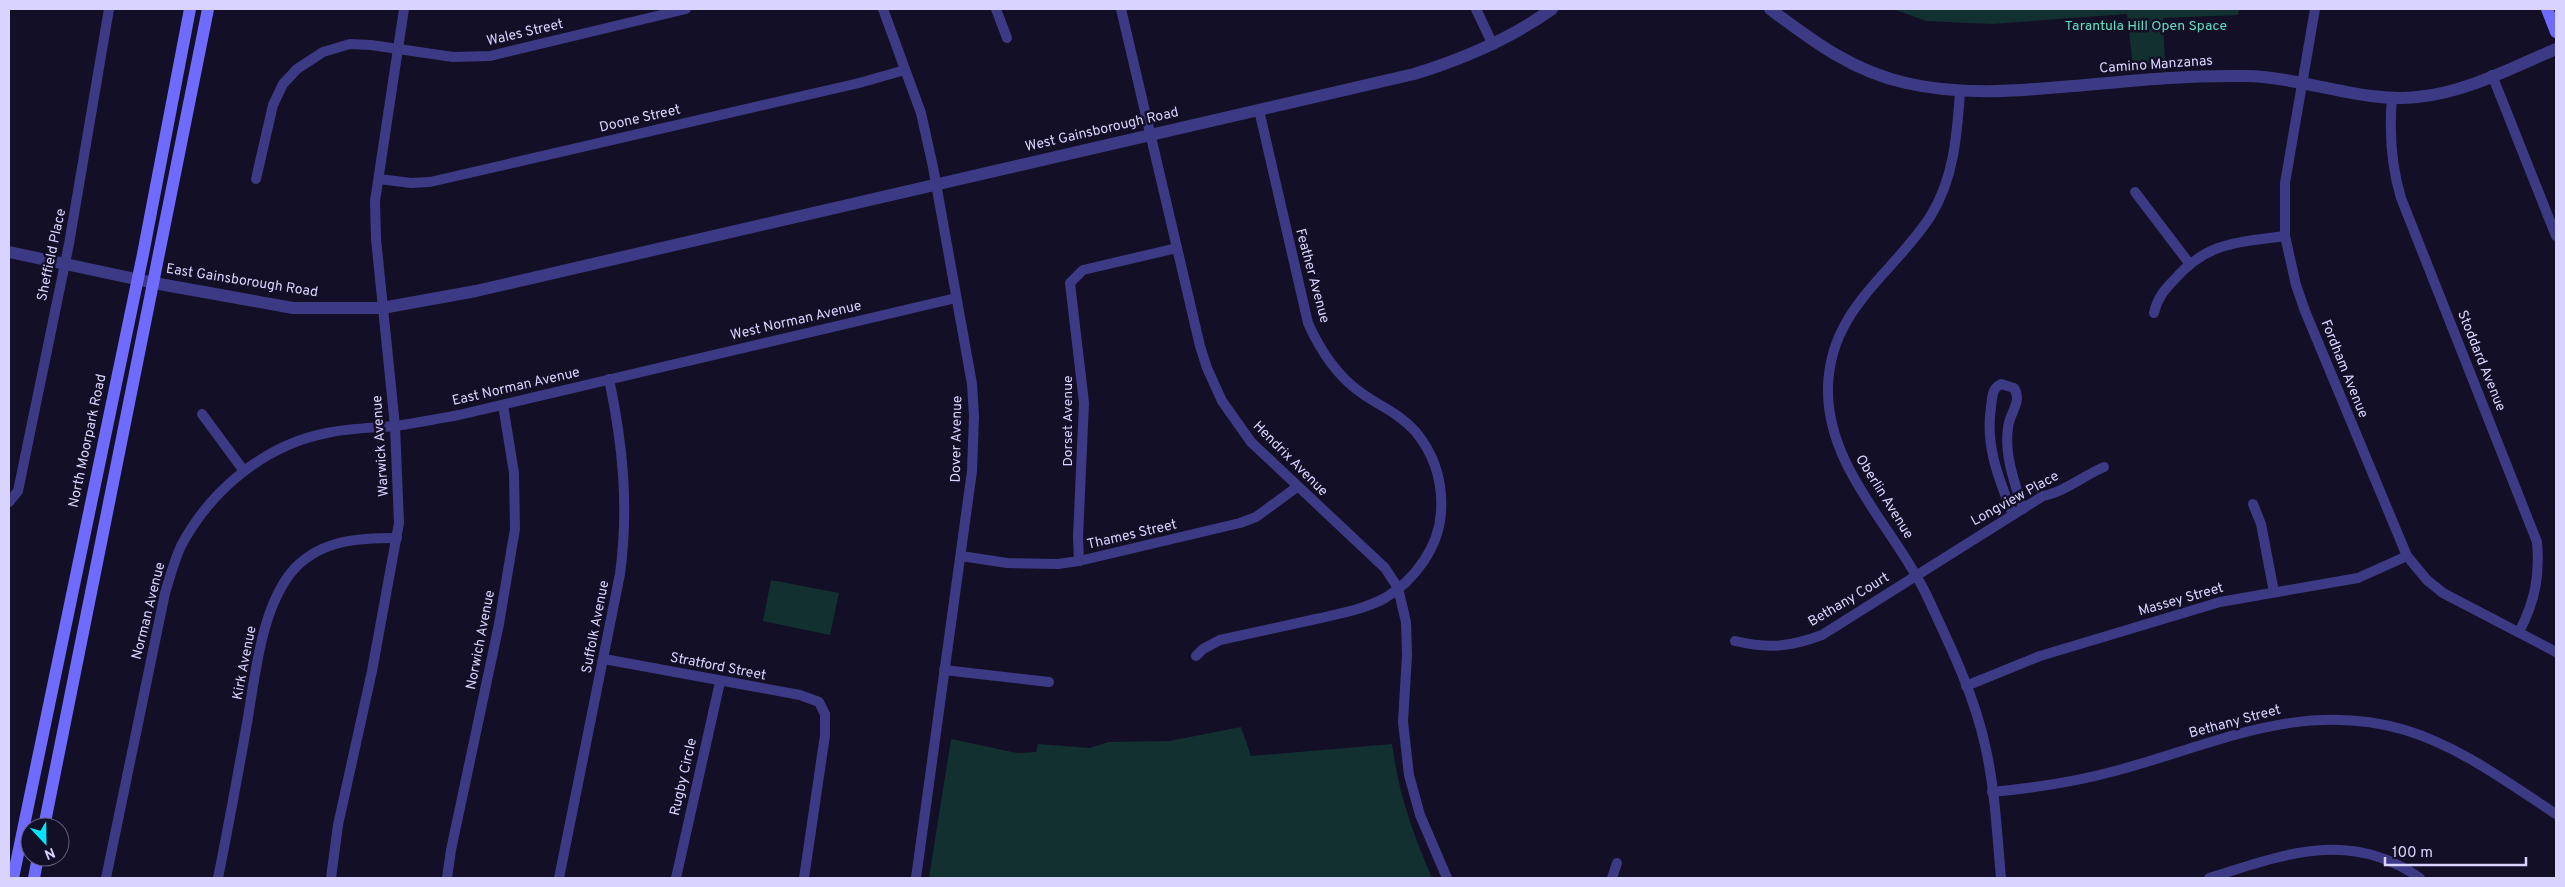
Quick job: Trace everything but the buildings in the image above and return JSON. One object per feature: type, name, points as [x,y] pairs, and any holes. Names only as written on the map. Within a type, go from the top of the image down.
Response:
[{"type":"main road","name":"North Moorpark Road","points":[[13,878],[137,279],[190,9]]},
{"type":"main road","points":[[46,817],[208,9]]},
{"type":"main road","points":[[2547,9],[2556,32]]},
{"type":"street","name":"Sheffield Place","points":[[9,502],[18,491],[65,264],[109,9]]},
{"type":"street","name":"Warwick Avenue","points":[[331,878],[338,825],[372,670],[397,538],[399,512],[395,426],[382,308],[375,201],[404,9]]},
{"type":"street","name":"Wales Street","points":[[256,179],[273,105],[284,84],[309,59],[334,47],[350,44],[453,57],[490,56],[686,9]]},
{"type":"street","name":"Dover Avenue","points":[[883,9],[921,112],[966,345],[974,416],[972,471],[916,878]]},
{"type":"street","points":[[996,9],[1007,38]]},
{"type":"street","name":"Hendrix Avenue","points":[[1120,9],[1205,361],[1222,401],[1250,442],[1385,568],[1398,588],[1407,639],[1403,698],[1405,747],[1420,815],[1447,878]]},
{"type":"street","points":[[1476,9],[1493,44]]},
{"type":"street","name":"West Gainsborough Road","points":[[648,250],[1414,74],[1493,44],[1552,9]]},
{"type":"street","name":"Camino Manzanas","points":[[1770,9],[1815,43],[1860,69],[1904,83],[1960,92],[2004,93],[2204,76],[2249,76],[2301,82],[2392,98],[2438,94],[2556,49]]},
{"type":"street","name":"Fordham Avenue","points":[[2315,9],[2285,183],[2285,236],[2296,285],[2305,311],[2406,556],[2427,580],[2443,593],[2556,652]]},
{"type":"street","name":"Doone Street","points":[[379,179],[412,183],[430,182],[859,83],[905,70]]},
{"type":"street","points":[[2492,75],[2556,236]]},
{"type":"street","name":"Oberlin Avenue","points":[[1960,92],[1955,151],[1942,194],[1930,216],[1861,297],[1844,322],[1835,343],[1828,387],[1832,428],[1850,471],[1916,574],[1966,686],[1985,745],[2001,878]]},
{"type":"street","name":"Stoddard Avenue","points":[[2392,98],[2390,140],[2395,179],[2401,198],[2537,542],[2539,565],[2537,586],[2532,603],[2519,632]]},
{"type":"street","name":"Feather Avenue","points":[[1196,656],[1203,648],[1220,640],[1344,612],[1384,598],[1398,588],[1420,567],[1438,533],[1442,495],[1438,472],[1430,452],[1405,420],[1358,391],[1330,363],[1319,347],[1308,323],[1259,110]]},
{"type":"street","points":[[2134,192],[2189,263]]},
{"type":"street","points":[[2154,312],[2156,302],[2189,263],[2224,246],[2285,236]]},
{"type":"street","name":"Dorset Avenue","points":[[1080,561],[1078,537],[1084,403],[1070,283],[1083,270],[1177,248]]},
{"type":"street","name":"East Gainsborough Road","points":[[9,252],[154,283],[293,308],[338,310],[382,308],[476,291],[648,250]]},
{"type":"street","name":"West Norman Avenue","points":[[643,371],[956,298]]},
{"type":"street","name":"East Norman Avenue","points":[[395,426],[503,405],[643,371]]},
{"type":"street","name":"Suffolk Avenue","points":[[559,878],[620,574],[625,508],[624,469],[620,430],[610,379]]},
{"type":"street","points":[[2013,515],[1991,458],[1989,441],[1988,424],[1992,399],[1997,386],[2001,384],[2014,388],[2017,393],[2018,401],[2007,431],[2008,454],[2023,509]]},
{"type":"street","name":"Norwich Avenue","points":[[447,878],[451,850],[499,624],[515,529],[514,472],[503,405]]},
{"type":"street","points":[[202,414],[244,471]]},
{"type":"street","name":"Norman Avenue","points":[[106,878],[165,593],[180,548],[192,526],[222,491],[261,458],[307,438],[353,429],[395,426]]},
{"type":"street","name":"Longview Place","points":[[1916,574],[2042,496],[2054,494],[2087,474],[2104,467]]},
{"type":"street","name":"Thames Street","points":[[961,556],[1036,565],[1080,561],[1240,523],[1256,517],[1297,487]]},
{"type":"street","points":[[2253,504],[2261,524],[2274,592]]},
{"type":"street","name":"Kirk Avenue","points":[[218,878],[262,642],[275,601],[295,568],[318,550],[350,540],[397,538]]},
{"type":"street","name":"Massey Street","points":[[1966,686],[2059,651],[2220,602],[2358,578],[2406,556]]},
{"type":"street","name":"Bethany Court","points":[[1735,641],[1758,647],[1779,647],[1822,635],[1916,574]]},
{"type":"street","name":"Stratford Street","points":[[604,659],[806,697],[819,702],[823,708],[826,722],[825,735],[804,878]]},
{"type":"street","points":[[944,670],[1049,682]]},
{"type":"street","name":"Rugby Circle","points":[[676,878],[720,682]]},
{"type":"street","name":"Bethany Street","points":[[1992,792],[2095,777],[2268,725],[2305,720],[2342,719],[2397,728],[2452,749],[2556,814]]},
{"type":"street","points":[[2209,878],[2289,853],[2332,850],[2385,859],[2420,878]]},
{"type":"street","points":[[1612,878],[1617,864]]},
{"type":"green space","name":"Tarantula Hill Open Space","points":[[1893,9],[2239,9],[2238,15],[2163,18],[2165,65],[2133,67],[2127,14],[1992,24],[1926,21]]},
{"type":"green space","points":[[771,580],[839,593],[830,635],[763,621]]},
{"type":"green space","points":[[1241,727],[1251,756],[1392,744],[1398,780],[1407,812],[1432,878],[929,878],[951,739],[1017,753],[1036,752],[1038,744],[1090,748],[1108,742],[1169,741]]}]
